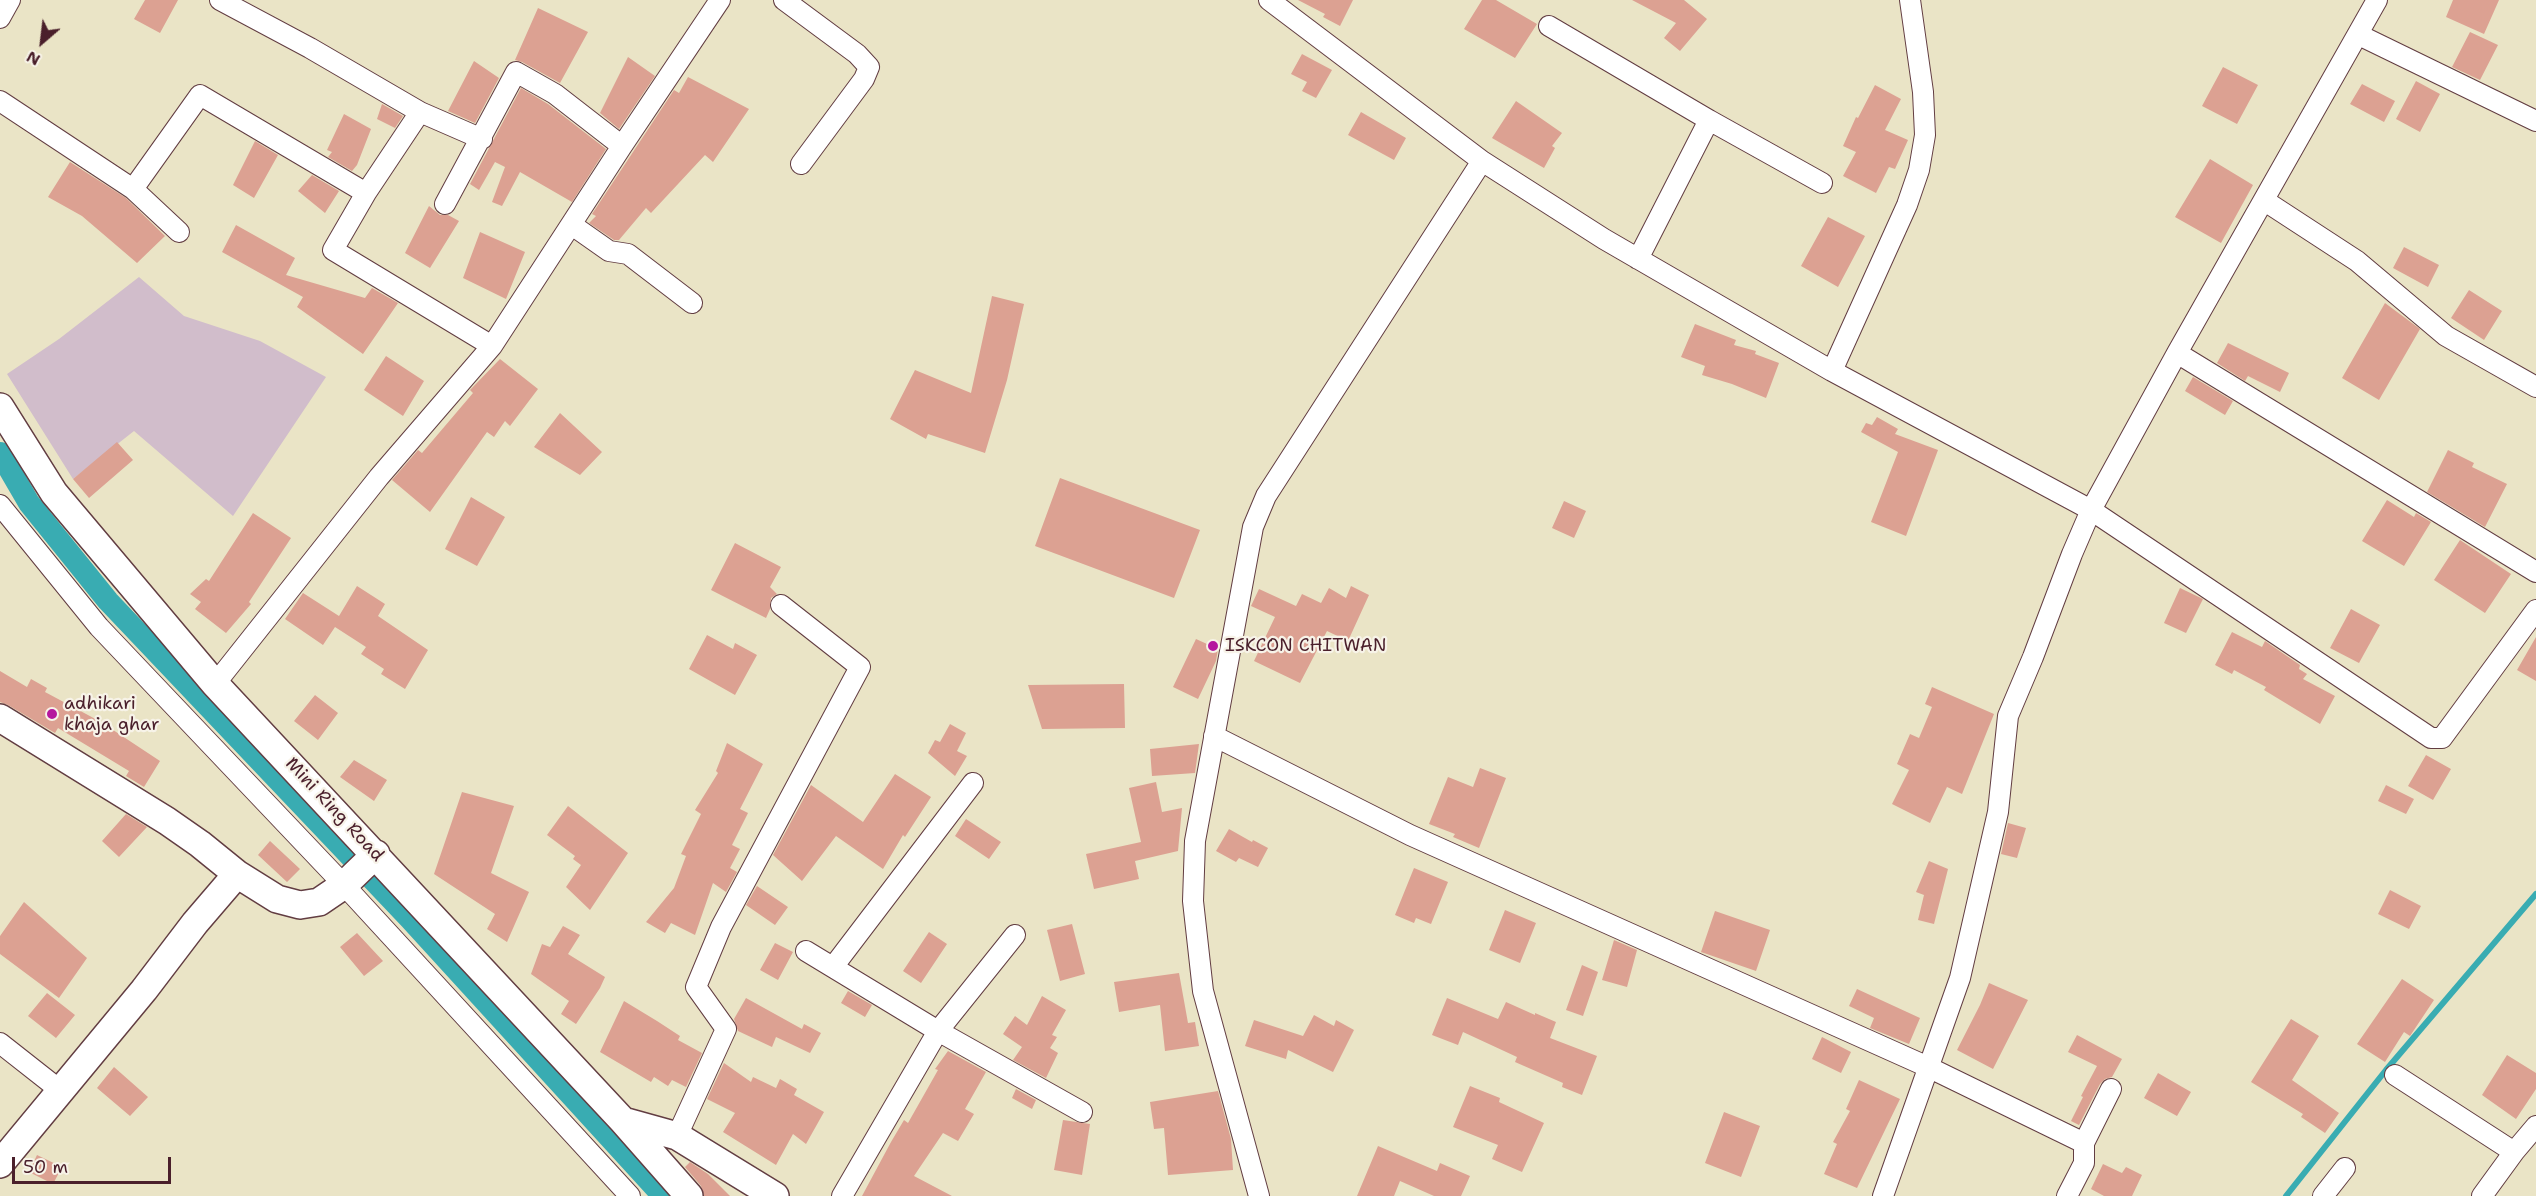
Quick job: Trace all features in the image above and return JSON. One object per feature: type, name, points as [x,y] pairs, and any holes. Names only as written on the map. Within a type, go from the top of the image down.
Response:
[{"type":"main road","name":"Mini Ring Road","points":[[0,407],[54,494],[215,684],[376,854],[623,1121],[689,1196]]},
{"type":"main road","points":[[0,718],[167,821],[237,874],[278,900],[300,905],[319,902],[350,880],[376,854]]},
{"type":"main road","points":[[0,1164],[237,874]]},
{"type":"main road","points":[[623,1121],[677,1136],[775,1196]]},
{"type":"street","points":[[0,18],[10,0]]},
{"type":"street","points":[[220,0],[310,48],[420,112],[482,139]]},
{"type":"street","points":[[215,684],[379,477],[492,346],[720,0]]},
{"type":"street","points":[[784,0],[857,54],[869,67],[864,79],[801,164]]},
{"type":"street","points":[[1269,0],[1482,161],[1638,259],[1832,371],[2091,510],[2431,738],[2442,738],[2536,610]]},
{"type":"street","points":[[1832,371],[1906,205],[1919,170],[1924,135],[1923,92],[1910,0]]},
{"type":"street","points":[[1883,1196],[1960,978],[1998,812],[2008,716],[2091,510],[2377,0]]},
{"type":"street","points":[[1549,27],[1822,183]]},
{"type":"street","points":[[2359,35],[2536,121]]},
{"type":"street","points":[[445,204],[516,72],[555,94],[622,146]]},
{"type":"street","points":[[133,189],[200,95],[366,193]]},
{"type":"street","points":[[0,101],[133,189],[178,232]]},
{"type":"street","points":[[420,112],[366,193],[333,250],[492,346]]},
{"type":"street","points":[[1638,259],[1709,120]]},
{"type":"street","points":[[1259,1196],[1203,991],[1193,901],[1195,841],[1253,527],[1266,496],[1482,161]]},
{"type":"street","points":[[2265,201],[2357,261],[2446,336],[2536,387]]},
{"type":"street","points":[[572,225],[609,251],[628,254],[692,303]]},
{"type":"street","points":[[2177,353],[2536,572]]},
{"type":"street","points":[[0,505],[99,627],[350,880],[630,1196]]},
{"type":"street","points":[[677,1136],[726,1029],[696,987],[721,927],[860,667],[781,605]]},
{"type":"street","points":[[1214,736],[1410,835],[1928,1067],[2084,1143]]},
{"type":"street","points":[[833,967],[973,783]]},
{"type":"street","points":[[842,1196],[938,1031],[1015,935]]},
{"type":"street","points":[[806,951],[938,1031],[1082,1112]]},
{"type":"street","points":[[0,1043],[61,1091]]},
{"type":"street","points":[[2395,1075],[2514,1152]]},
{"type":"street","points":[[2067,1196],[2084,1163],[2084,1143],[2111,1089]]},
{"type":"street","points":[[2482,1196],[2536,1126]]},
{"type":"street","points":[[2323,1196],[2345,1168]]},
{"type":"shaded area","points":[[139,277],[184,316],[260,341],[326,377],[233,516],[134,431],[73,479],[7,374],[59,339]]},
{"type":"building","points":[[145,0],[178,0],[160,33],[134,19]]},
{"type":"building","points":[[1298,0],[1353,0],[1340,26],[1323,17],[1325,14]]},
{"type":"building","points":[[1482,0],[1496,0],[1537,24],[1515,58],[1464,29]]},
{"type":"building","points":[[1632,0],[1684,0],[1707,19],[1680,51],[1664,38],[1676,23]]},
{"type":"building","points":[[2453,0],[2499,0],[2484,34],[2446,17]]},
{"type":"building","points":[[538,8],[588,32],[560,83],[515,60]]},
{"type":"building","points":[[2470,32],[2498,45],[2480,80],[2452,67]]},
{"type":"building","points":[[1302,54],[1332,70],[1316,98],[1302,91],[1307,82],[1291,74]]},
{"type":"building","points":[[628,57],[655,76],[619,129],[600,113]]},
{"type":"building","points":[[474,61],[499,78],[475,123],[448,111]]},
{"type":"building","points":[[2223,67],[2258,85],[2237,124],[2202,106]]},
{"type":"building","points":[[688,77],[749,109],[713,162],[705,155],[651,213],[646,208],[619,240],[614,240],[589,223],[596,216],[592,214],[674,90],[679,93]]},
{"type":"building","points":[[2416,81],[2440,94],[2420,132],[2396,119]]},
{"type":"building","points":[[2362,84],[2395,101],[2384,122],[2350,104]]},
{"type":"building","points":[[1875,85],[1901,99],[1885,130],[1908,140],[1895,169],[1889,167],[1876,193],[1843,176],[1856,152],[1843,146],[1856,117],[1858,118]]},
{"type":"building","points":[[521,88],[548,104],[606,149],[572,202],[520,172],[502,206],[492,202],[505,167],[495,162],[479,190],[470,184]]},
{"type":"building","points":[[1516,101],[1562,133],[1552,146],[1555,148],[1544,168],[1492,138]]},
{"type":"building","points":[[382,104],[403,116],[395,128],[377,119]]},
{"type":"building","points":[[1361,112],[1406,138],[1394,160],[1348,135]]},
{"type":"building","points":[[344,114],[371,129],[357,165],[352,171],[328,157],[332,152],[327,150]]},
{"type":"building","points":[[255,141],[278,155],[254,198],[233,185]]},
{"type":"building","points":[[2210,159],[2253,185],[2221,243],[2175,217]]},
{"type":"building","points":[[70,162],[126,198],[165,236],[137,263],[82,216],[48,197]]},
{"type":"building","points":[[312,175],[339,191],[325,213],[298,191]]},
{"type":"building","points":[[429,206],[440,215],[448,215],[459,221],[430,268],[405,253]]},
{"type":"building","points":[[1828,217],[1865,236],[1838,287],[1801,266]]},
{"type":"building","points":[[236,225],[295,258],[286,275],[365,298],[372,288],[398,303],[363,354],[297,307],[303,297],[222,252]]},
{"type":"building","points":[[480,232],[525,252],[506,299],[463,278]]},
{"type":"building","points":[[2404,247],[2439,265],[2428,287],[2393,268]]},
{"type":"building","points":[[2469,290],[2502,311],[2484,340],[2451,318]]},
{"type":"building","points":[[992,296],[1024,304],[1007,380],[985,453],[928,434],[926,439],[890,419],[915,370],[971,393]]},
{"type":"building","points":[[2385,303],[2420,329],[2379,400],[2342,378]]},
{"type":"building","points":[[1695,324],[1736,340],[1734,345],[1756,351],[1755,354],[1779,363],[1766,398],[1702,375],[1705,366],[1681,357]]},
{"type":"building","points":[[2228,343],[2289,373],[2280,392],[2248,376],[2245,381],[2217,363]]},
{"type":"building","points":[[386,356],[424,381],[403,416],[364,390]]},
{"type":"building","points":[[500,359],[538,389],[510,426],[505,421],[494,437],[487,432],[430,512],[392,480],[418,450],[422,453],[473,393],[470,390]]},
{"type":"building","points":[[2193,377],[2233,401],[2225,415],[2185,391]]},
{"type":"building","points":[[560,413],[602,452],[580,475],[534,447]]},
{"type":"building","points":[[1877,417],[1898,429],[1895,434],[1938,450],[1906,536],[1871,522],[1898,452],[1861,432],[1866,423],[1872,425]]},
{"type":"building","points":[[117,442],[133,460],[89,498],[73,479]]},
{"type":"building","points":[[2448,450],[2474,463],[2472,467],[2507,484],[2485,527],[2427,492]]},
{"type":"building","points":[[1060,478],[1200,530],[1174,598],[1035,546]]},
{"type":"building","points":[[471,497],[505,517],[477,566],[445,549]]},
{"type":"building","points":[[2387,500],[2414,517],[2416,513],[2431,522],[2404,566],[2362,541]]},
{"type":"building","points":[[1564,501],[1586,511],[1574,538],[1552,528]]},
{"type":"building","points":[[253,513],[291,538],[249,602],[251,604],[226,633],[195,609],[201,602],[190,594],[206,579],[209,581]]},
{"type":"building","points":[[2460,540],[2511,574],[2485,613],[2434,580]]},
{"type":"building","points":[[735,543],[781,567],[770,587],[777,594],[771,598],[766,618],[711,590]]},
{"type":"building","points":[[357,586],[385,604],[378,616],[428,650],[405,689],[381,674],[384,669],[361,654],[366,647],[335,627],[323,645],[285,619],[303,593],[339,616]]},
{"type":"building","points":[[1351,586],[1369,595],[1348,641],[1327,631],[1300,683],[1254,661],[1275,617],[1251,606],[1259,589],[1296,606],[1302,594],[1321,603],[1329,588],[1346,598]]},
{"type":"building","points":[[2180,588],[2203,599],[2186,633],[2164,623]]},
{"type":"building","points":[[2351,609],[2380,625],[2359,663],[2330,648]]},
{"type":"building","points":[[2232,632],[2262,647],[2265,641],[2300,665],[2299,669],[2307,674],[2303,679],[2335,696],[2320,724],[2264,690],[2266,687],[2234,670],[2232,674],[2215,665]]},
{"type":"building","points":[[707,635],[733,649],[735,643],[757,655],[735,695],[689,669]]},
{"type":"building","points":[[2536,637],[2536,681],[2517,670]]},
{"type":"building","points":[[1196,639],[1218,649],[1216,661],[1198,699],[1173,687]]},
{"type":"building","points":[[0,671],[27,687],[31,679],[47,688],[45,692],[101,722],[160,761],[144,787],[126,776],[129,771],[58,728],[55,733],[0,702]]},
{"type":"building","points":[[1124,684],[1125,728],[1042,729],[1028,685]]},
{"type":"building","points":[[1932,687],[1994,714],[1962,794],[1947,787],[1930,823],[1892,804],[1909,770],[1897,764],[1910,734],[1919,738],[1932,707],[1925,704]]},
{"type":"building","points":[[315,695],[338,713],[318,740],[294,721]]},
{"type":"building","points":[[950,724],[966,733],[957,751],[967,756],[955,776],[928,753],[935,740],[940,742]]},
{"type":"building","points":[[727,743],[763,764],[740,809],[748,813],[732,845],[740,849],[730,868],[737,872],[726,892],[713,883],[695,935],[671,923],[665,933],[646,922],[674,888],[686,856],[681,854],[701,814],[695,810],[718,773],[716,771]]},
{"type":"building","points":[[1199,744],[1195,773],[1152,776],[1150,749]]},
{"type":"building","points":[[2426,755],[2451,769],[2433,800],[2408,786]]},
{"type":"building","points":[[354,760],[387,780],[374,801],[340,777]]},
{"type":"building","points":[[1480,768],[1506,778],[1479,848],[1453,837],[1455,834],[1429,824],[1448,777],[1473,787]]},
{"type":"building","points":[[895,774],[931,797],[905,837],[903,835],[883,869],[836,836],[802,881],[773,855],[811,785],[863,822]]},
{"type":"building","points":[[1156,782],[1162,812],[1182,808],[1178,851],[1135,861],[1139,879],[1094,889],[1086,854],[1141,842],[1129,788]]},
{"type":"building","points":[[2386,785],[2414,799],[2406,814],[2378,801]]},
{"type":"building","points":[[462,792],[514,806],[491,873],[529,892],[507,942],[487,929],[495,914],[434,874]]},
{"type":"building","points":[[568,806],[628,853],[590,910],[566,887],[581,865],[573,859],[575,856],[547,835]]},
{"type":"building","points":[[126,814],[147,827],[119,857],[102,841]]},
{"type":"building","points":[[966,819],[1001,842],[989,859],[955,836]]},
{"type":"building","points":[[2008,823],[2026,828],[2017,858],[2001,854]]},
{"type":"building","points":[[1229,829],[1268,848],[1258,867],[1239,858],[1236,862],[1216,851]]},
{"type":"building","points":[[270,841],[300,869],[287,882],[258,855]]},
{"type":"building","points":[[1929,861],[1948,869],[1934,924],[1918,920],[1924,895],[1916,892]]},
{"type":"building","points":[[1414,868],[1448,882],[1431,924],[1416,918],[1414,923],[1395,915]]},
{"type":"building","points":[[757,886],[788,907],[775,925],[746,905]]},
{"type":"building","points":[[2390,890],[2421,906],[2409,929],[2378,914]]},
{"type":"building","points":[[24,902],[87,958],[59,998],[0,954],[0,936]]},
{"type":"building","points":[[1505,910],[1536,923],[1520,963],[1489,950]]},
{"type":"building","points":[[1715,911],[1770,930],[1756,971],[1701,952]]},
{"type":"building","points":[[1072,924],[1085,974],[1060,981],[1047,930]]},
{"type":"building","points":[[563,926],[580,935],[568,954],[605,977],[576,1024],[561,1014],[569,1001],[531,974],[542,944],[550,947]]},
{"type":"building","points":[[929,932],[947,944],[921,983],[903,971]]},
{"type":"building","points":[[357,933],[383,961],[364,976],[340,947]]},
{"type":"building","points":[[1614,940],[1637,950],[1627,987],[1602,980]]},
{"type":"building","points":[[775,943],[793,952],[778,980],[760,970]]},
{"type":"building","points":[[1582,965],[1598,972],[1583,1016],[1566,1010]]},
{"type":"building","points":[[1179,973],[1188,1023],[1195,1022],[1199,1046],[1165,1051],[1160,1005],[1119,1012],[1114,982]]},
{"type":"building","points":[[2402,979],[2434,1000],[2410,1036],[2404,1032],[2385,1062],[2357,1044]]},
{"type":"building","points":[[1989,983],[2028,1000],[1993,1069],[1957,1050]]},
{"type":"building","points":[[1857,989],[1920,1018],[1909,1044],[1870,1028],[1874,1018],[1849,1006]]},
{"type":"building","points":[[848,991],[872,1005],[865,1017],[841,1003]]},
{"type":"building","points":[[47,993],[75,1015],[56,1038],[28,1016]]},
{"type":"building","points":[[1042,996],[1066,1010],[1052,1035],[1057,1037],[1050,1048],[1058,1053],[1046,1078],[1013,1060],[1022,1047],[1003,1034],[1015,1016],[1027,1025]]},
{"type":"building","points":[[746,998],[802,1029],[804,1024],[821,1033],[810,1053],[776,1037],[772,1047],[738,1031],[734,1019]]},
{"type":"building","points":[[1447,998],[1498,1019],[1506,1002],[1556,1022],[1550,1038],[1597,1056],[1582,1095],[1562,1087],[1563,1083],[1515,1062],[1517,1057],[1463,1032],[1458,1045],[1432,1035]]},
{"type":"building","points":[[624,1001],[680,1036],[678,1040],[702,1053],[686,1087],[672,1080],[668,1086],[654,1077],[651,1082],[600,1052]]},
{"type":"building","points":[[1314,1015],[1334,1026],[1336,1020],[1354,1030],[1333,1072],[1288,1050],[1286,1059],[1245,1046],[1254,1020],[1303,1036]]},
{"type":"building","points":[[2291,1019],[2319,1036],[2292,1080],[2339,1113],[2325,1133],[2301,1117],[2303,1114],[2251,1082]]},
{"type":"building","points":[[2077,1035],[2122,1059],[2112,1077],[2100,1084],[2079,1125],[2071,1121],[2097,1066],[2068,1052]]},
{"type":"building","points":[[1822,1037],[1851,1052],[1841,1073],[1812,1059]]},
{"type":"building","points":[[948,1051],[986,1072],[965,1109],[974,1114],[958,1141],[943,1133],[914,1176],[952,1196],[862,1196],[904,1120],[908,1123],[938,1070],[935,1069]]},
{"type":"building","points":[[2507,1055],[2536,1073],[2536,1089],[2516,1119],[2482,1095]]},
{"type":"building","points":[[724,1063],[751,1082],[753,1077],[776,1088],[780,1079],[797,1089],[794,1095],[824,1112],[806,1144],[793,1134],[776,1165],[723,1132],[735,1113],[707,1099]]},
{"type":"building","points":[[114,1067],[148,1097],[130,1116],[97,1088]]},
{"type":"building","points":[[2158,1073],[2191,1092],[2177,1116],[2144,1098]]},
{"type":"building","points":[[1859,1080],[1900,1099],[1857,1188],[1824,1174],[1837,1144],[1833,1142],[1850,1111],[1846,1109]]},
{"type":"building","points":[[1470,1086],[1500,1098],[1499,1102],[1544,1123],[1522,1172],[1492,1159],[1498,1145],[1453,1127]]},
{"type":"building","points":[[1016,1089],[1036,1100],[1032,1109],[1012,1098]]},
{"type":"building","points":[[1218,1091],[1231,1139],[1233,1170],[1168,1175],[1164,1128],[1154,1129],[1150,1102]]},
{"type":"building","points":[[1724,1112],[1760,1126],[1741,1177],[1705,1163]]},
{"type":"building","points":[[1063,1120],[1090,1124],[1082,1175],[1054,1170]]},
{"type":"building","points":[[1378,1146],[1437,1171],[1440,1163],[1470,1176],[1461,1196],[1434,1196],[1400,1181],[1394,1196],[1357,1196]]},
{"type":"building","points":[[37,1155],[62,1167],[53,1184],[29,1172]]},
{"type":"building","points":[[690,1162],[708,1174],[730,1196],[704,1196],[701,1186],[685,1167]]},
{"type":"building","points":[[2103,1164],[2122,1173],[2126,1167],[2142,1175],[2132,1196],[2104,1196],[2091,1189]]},
{"type":"waterway","points":[[0,453],[29,503],[108,601],[410,919],[663,1196]]},
{"type":"waterway","points":[[2286,1196],[2386,1070],[2536,894]]},
{"type":"place","name":"ISKCON CHITWAN","points":[[1213,646]]},
{"type":"place","name":"adhikari khaja ghar","points":[[52,714]]}]
